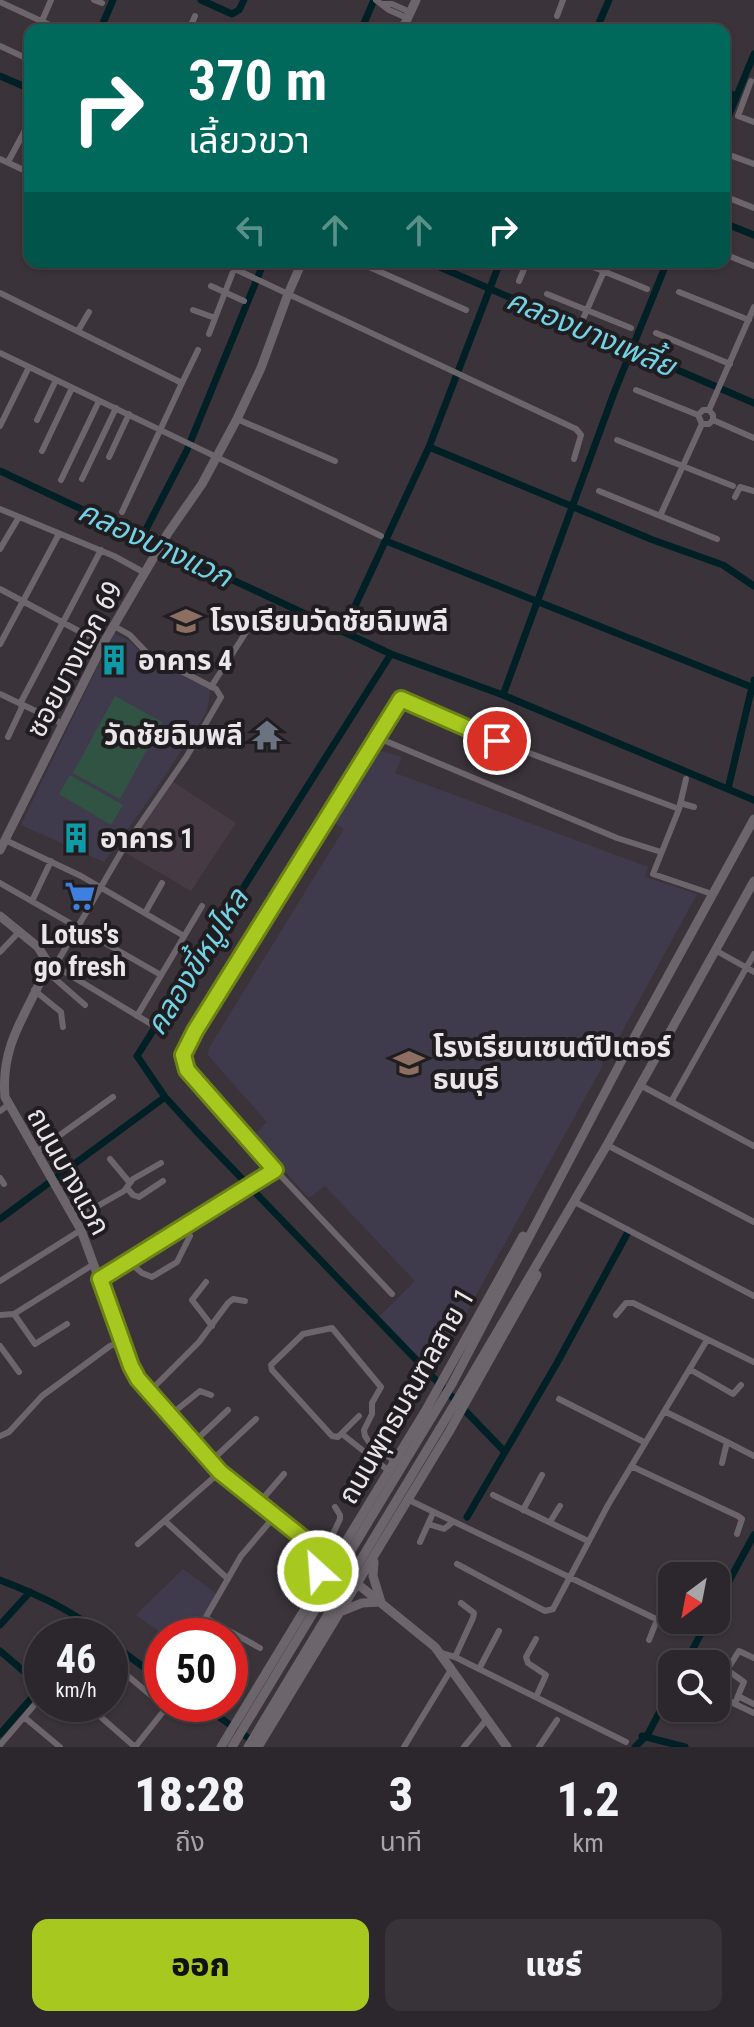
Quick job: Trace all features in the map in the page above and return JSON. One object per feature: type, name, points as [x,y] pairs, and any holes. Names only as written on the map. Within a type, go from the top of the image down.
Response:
[{"type":"main road","points":[[405,24],[416,0]]},
{"type":"main road","name":"ซอยบางแวก 69","points":[[0,850],[103,644],[168,533],[217,458],[261,368],[299,268]]},
{"type":"main road","name":"ถนนพุทธมณฑลสาย 1","points":[[233,1745],[452,1384],[754,820]]},
{"type":"main road","name":"ถนนพุทธมณฑลสาย 1","points":[[248,1747],[550,1252],[573,1200],[607,1145],[754,881]]},
{"type":"main road","points":[[0,916],[44,955],[49,967]]},
{"type":"main road","name":"ถนนบางแวก","points":[[49,967],[16,1021],[5,1053],[2,1108],[35,1153],[81,1230],[131,1366],[169,1416],[220,1472],[441,1653],[506,1747]]},
{"type":"main road","name":"ถนนพุทธมณฑลสาย 1","points":[[221,1746],[427,1408],[522,1238],[554,1189]]},
{"type":"main road","name":"ถนนพุทธมณฑลสาย 1","points":[[258,1747],[449,1432],[468,1390]]},
{"type":"main road","points":[[365,1511],[353,1540],[359,1552],[367,1555],[372,1552],[390,1531]]},
{"type":"main road","points":[[309,1543],[319,1569],[316,1589]]},
{"type":"main road","points":[[340,1612],[357,1604],[381,1602],[373,1576],[378,1551]]},
{"type":"main road","points":[[287,1637],[314,1603],[326,1597],[331,1600],[333,1611],[321,1644]]},
{"type":"street","points":[[41,24],[51,0]]},
{"type":"street","points":[[94,0],[102,3]]},
{"type":"street","points":[[557,16],[563,0]]},
{"type":"street","points":[[0,2],[48,24]]},
{"type":"street","points":[[379,2],[389,10],[409,15]]},
{"type":"street","points":[[192,24],[195,16]]},
{"type":"street","points":[[0,46],[24,57]]},
{"type":"street","points":[[751,81],[738,116],[754,122]]},
{"type":"street","points":[[24,130],[4,160],[24,170]]},
{"type":"street","points":[[730,155],[754,164]]},
{"type":"street","points":[[730,198],[754,208]]},
{"type":"street","points":[[730,256],[754,266]]},
{"type":"street","points":[[372,268],[466,310]]},
{"type":"street","points":[[519,281],[524,268]]},
{"type":"street","points":[[596,268],[647,289]]},
{"type":"street","points":[[583,319],[605,268]]},
{"type":"street","points":[[209,334],[234,269],[576,429],[581,435],[574,459]]},
{"type":"street","points":[[211,286],[244,301]]},
{"type":"street","points":[[679,292],[749,320]]},
{"type":"street","points":[[0,293],[182,383]]},
{"type":"street","points":[[547,294],[631,328]]},
{"type":"street","points":[[709,410],[754,307]]},
{"type":"street","points":[[193,310],[215,318]]},
{"type":"street","points":[[78,331],[89,312]]},
{"type":"street","points":[[656,333],[730,364]]},
{"type":"street","points":[[122,512],[198,350]]},
{"type":"street","points":[[0,354],[381,536]]},
{"type":"street","points":[[0,426],[29,367]]},
{"type":"street","points":[[37,420],[56,380]]},
{"type":"street","points":[[42,451],[72,388]]},
{"type":"street","points":[[636,390],[698,415],[702,424]]},
{"type":"street","points":[[61,480],[99,401]]},
{"type":"street","points":[[82,479],[116,408]]},
{"type":"street","points":[[698,415],[703,410],[709,410]]},
{"type":"street","points":[[709,410],[713,420]]},
{"type":"street","points":[[109,457],[129,414]]},
{"type":"street","points":[[237,419],[335,461]]},
{"type":"street","points":[[702,424],[713,420]]},
{"type":"street","points":[[713,420],[754,438]]},
{"type":"street","points":[[660,516],[702,424]]},
{"type":"street","points":[[617,440],[733,486]]},
{"type":"street","points":[[735,497],[740,487],[754,491]]},
{"type":"street","points":[[599,491],[717,539]]},
{"type":"street","points":[[0,509],[101,550],[145,573]]},
{"type":"street","points":[[0,549],[19,517]]},
{"type":"street","points":[[0,644],[59,534]]},
{"type":"street","points":[[8,737],[62,621],[101,550]]},
{"type":"street","points":[[0,589],[103,644]]},
{"type":"street","points":[[211,687],[255,618]]},
{"type":"street","points":[[49,967],[78,927],[123,849],[187,756],[221,694],[148,654],[134,639],[114,626]]},
{"type":"street","points":[[0,694],[63,724]]},
{"type":"street","points":[[392,1294],[275,1170],[187,1070],[183,1055],[376,737],[401,699],[497,741],[680,806],[694,807]]},
{"type":"street","points":[[376,737],[617,838],[661,852]]},
{"type":"street","points":[[686,779],[680,806],[653,874],[712,894]]},
{"type":"street","points":[[5,840],[102,887],[184,936]]},
{"type":"street","points":[[32,901],[51,861]]},
{"type":"street","points":[[0,883],[161,975]]},
{"type":"street","points":[[145,913],[162,883]]},
{"type":"street","points":[[137,1016],[202,906]]},
{"type":"street","points":[[0,952],[19,932]]},
{"type":"street","points":[[715,949],[754,972]]},
{"type":"street","points":[[671,1102],[754,954]]},
{"type":"street","points":[[49,967],[85,1005]]},
{"type":"street","points":[[49,967],[151,1024]]},
{"type":"street","points":[[34,990],[61,1012],[63,1027]]},
{"type":"street","points":[[640,1085],[754,1146]]},
{"type":"street","points":[[35,1153],[113,1097]]},
{"type":"street","points":[[607,1145],[754,1222]]},
{"type":"street","points":[[110,1159],[133,1195],[139,1197],[163,1181]]},
{"type":"street","points":[[75,1219],[161,1163]]},
{"type":"street","points":[[100,1279],[275,1170]]},
{"type":"street","points":[[573,1200],[754,1296]]},
{"type":"street","points":[[0,1281],[81,1230]]},
{"type":"street","points":[[128,1261],[152,1277],[177,1262],[190,1236]]},
{"type":"street","points":[[0,1315],[14,1314],[94,1264]]},
{"type":"street","points":[[206,1282],[192,1300],[212,1326]]},
{"type":"street","points":[[149,1392],[188,1355],[228,1303],[233,1299],[245,1301]]},
{"type":"street","points":[[616,1315],[626,1303],[633,1303],[754,1362]]},
{"type":"street","points":[[14,1314],[35,1344],[67,1324]]},
{"type":"street","points":[[359,1416],[338,1437],[332,1436],[271,1368],[282,1352],[303,1334],[332,1328],[380,1385],[364,1430],[365,1436],[371,1445],[395,1461]]},
{"type":"street","points":[[457,1564],[549,1611],[644,1442],[666,1412],[707,1340]]},
{"type":"street","points":[[0,1436],[9,1432],[42,1396],[110,1346],[122,1341]]},
{"type":"street","points":[[0,1346],[19,1372]]},
{"type":"street","points":[[691,1370],[733,1394],[741,1385]]},
{"type":"street","points":[[169,1416],[200,1391],[211,1395]]},
{"type":"street","points":[[559,1399],[644,1442]]},
{"type":"street","points":[[193,1443],[228,1410]]},
{"type":"street","points":[[666,1412],[754,1456]]},
{"type":"street","points":[[210,1462],[256,1419]]},
{"type":"street","points":[[342,1434],[389,1471]]},
{"type":"street","points":[[722,1463],[727,1442]]},
{"type":"street","points":[[631,1466],[738,1516],[742,1519],[737,1534]]},
{"type":"street","points":[[138,1544],[220,1472]]},
{"type":"street","points":[[259,1503],[284,1474]]},
{"type":"street","points":[[523,1510],[542,1475]]},
{"type":"street","points":[[493,1495],[588,1541]]},
{"type":"street","points":[[409,1500],[570,1575],[657,1620],[649,1640]]},
{"type":"street","points":[[550,1522],[560,1506]]},
{"type":"street","points":[[323,1555],[340,1519],[335,1507]]},
{"type":"street","points":[[420,1542],[433,1513]]},
{"type":"street","points":[[206,1618],[241,1556],[274,1517]]},
{"type":"street","points":[[165,1521],[228,1579]]},
{"type":"street","points":[[428,1524],[444,1529],[453,1522]]},
{"type":"street","points":[[455,1657],[474,1613],[461,1603]]},
{"type":"street","points":[[479,1669],[499,1631]]},
{"type":"street","points":[[536,1639],[526,1657],[528,1663],[546,1675],[536,1697]]},
{"type":"street","points":[[248,1641],[260,1648]]},
{"type":"street","points":[[737,1700],[744,1682],[730,1673],[727,1667],[739,1651],[754,1658]]},
{"type":"street","points":[[441,1653],[455,1657],[626,1742]]},
{"type":"street","points":[[404,1747],[452,1668]]},
{"type":"street","points":[[107,1722],[135,1747],[166,1708],[128,1676]]},
{"type":"street","points":[[730,1698],[754,1704]]},
{"type":"street","points":[[737,1700],[754,1713]]},
{"type":"street","points":[[0,1745],[24,1717]]},
{"type":"street","points":[[464,1747],[487,1719]]},
{"type":"street","points":[[539,1747],[557,1720]]},
{"type":"street","points":[[30,1722],[60,1747]]},
{"type":"shaded area","points":[[114,633],[131,642],[140,652],[209,688],[210,692],[207,711],[104,862],[21,825]]},
{"type":"shaded area","name":"โรงเรียนเซนต์ปีเตอร์ ธนบุรี","points":[[381,751],[402,757],[395,773],[648,867],[645,877],[697,894],[617,1041],[611,1044],[602,1060],[602,1067],[432,1375],[377,1319],[415,1281],[325,1186],[309,1198],[253,1136],[267,1122],[208,1055],[209,1048],[344,829],[329,819]]},
{"type":"shaded area","points":[[172,781],[236,823],[191,891],[124,852]]},
{"type":"shaded area","points":[[183,1569],[218,1595],[204,1618],[144,1618],[144,1621],[136,1615]]},
{"type":"green space","points":[[115,696],[162,722],[120,799],[73,773]]},
{"type":"green space","points":[[70,775],[123,805],[111,825],[59,794]]},
{"type":"waterway","points":[[103,24],[113,0]]},
{"type":"waterway","points":[[201,0],[232,14],[239,10],[244,0]]},
{"type":"waterway","points":[[364,24],[374,0]]},
{"type":"waterway","points":[[599,24],[609,0]]},
{"type":"waterway","points":[[730,112],[754,54]]},
{"type":"waterway","name":"คลองบางเพลี้ย","points":[[0,76],[24,86]]},
{"type":"waterway","points":[[730,94],[736,96]]},
{"type":"waterway","points":[[730,225],[754,235]]},
{"type":"waterway","points":[[142,537],[187,450],[262,268]]},
{"type":"waterway","name":"คลองบางเพลี้ย","points":[[442,268],[754,403]]},
{"type":"waterway","points":[[343,632],[429,447],[498,268]]},
{"type":"waterway","points":[[503,695],[614,393],[665,268]]},
{"type":"waterway","points":[[429,447],[653,540],[723,565],[754,586]]},
{"type":"waterway","name":"คลองบางแวก","points":[[0,471],[391,654],[503,695],[754,800]]},
{"type":"waterway","points":[[386,541],[754,688]]},
{"type":"waterway","name":"คลองขี้หมูไหล","points":[[391,654],[137,1056],[165,1097],[198,1133],[504,1451]]},
{"type":"waterway","points":[[728,789],[752,687]]},
{"type":"waterway","points":[[0,1219],[165,1097]]},
{"type":"waterway","points":[[467,1517],[557,1363],[627,1234]]},
{"type":"waterway","points":[[730,1579],[754,1535]]},
{"type":"waterway","points":[[0,1580],[79,1618]]},
{"type":"waterway","points":[[0,1625],[30,1592]]},
{"type":"waterway","points":[[692,1650],[701,1634]]},
{"type":"waterway","points":[[0,1651],[24,1672]]},
{"type":"waterway","points":[[128,1656],[144,1668]]},
{"type":"waterway","points":[[0,1734],[24,1707]]},
{"type":"waterway","points":[[635,1747],[648,1734],[658,1715]]},
{"type":"waterway","points":[[226,1722],[254,1742]]},
{"type":"waterway","points":[[642,1736],[685,1747]]},
{"type":"place","name":"โรงเรียนวัดชัยฉิมพลี","points":[[186,621]]},
{"type":"place","name":"อาคาร 4","points":[[114,660]]},
{"type":"place","name":"วัดชัยฉิมพลี","points":[[267,735]]},
{"type":"place","name":"อาคาร 1","points":[[76,838]]},
{"type":"place","name":"Lotus's go fresh","points":[[80,896]]},
{"type":"place","name":"โรงเรียนเซนต์ปีเตอร์ ธนบุรี","points":[[409,1063]]},
{"type":"route","points":[[318,1571],[309,1543],[220,1472],[138,1379],[100,1279],[275,1170],[187,1070],[183,1055],[401,699],[497,741]]}]
